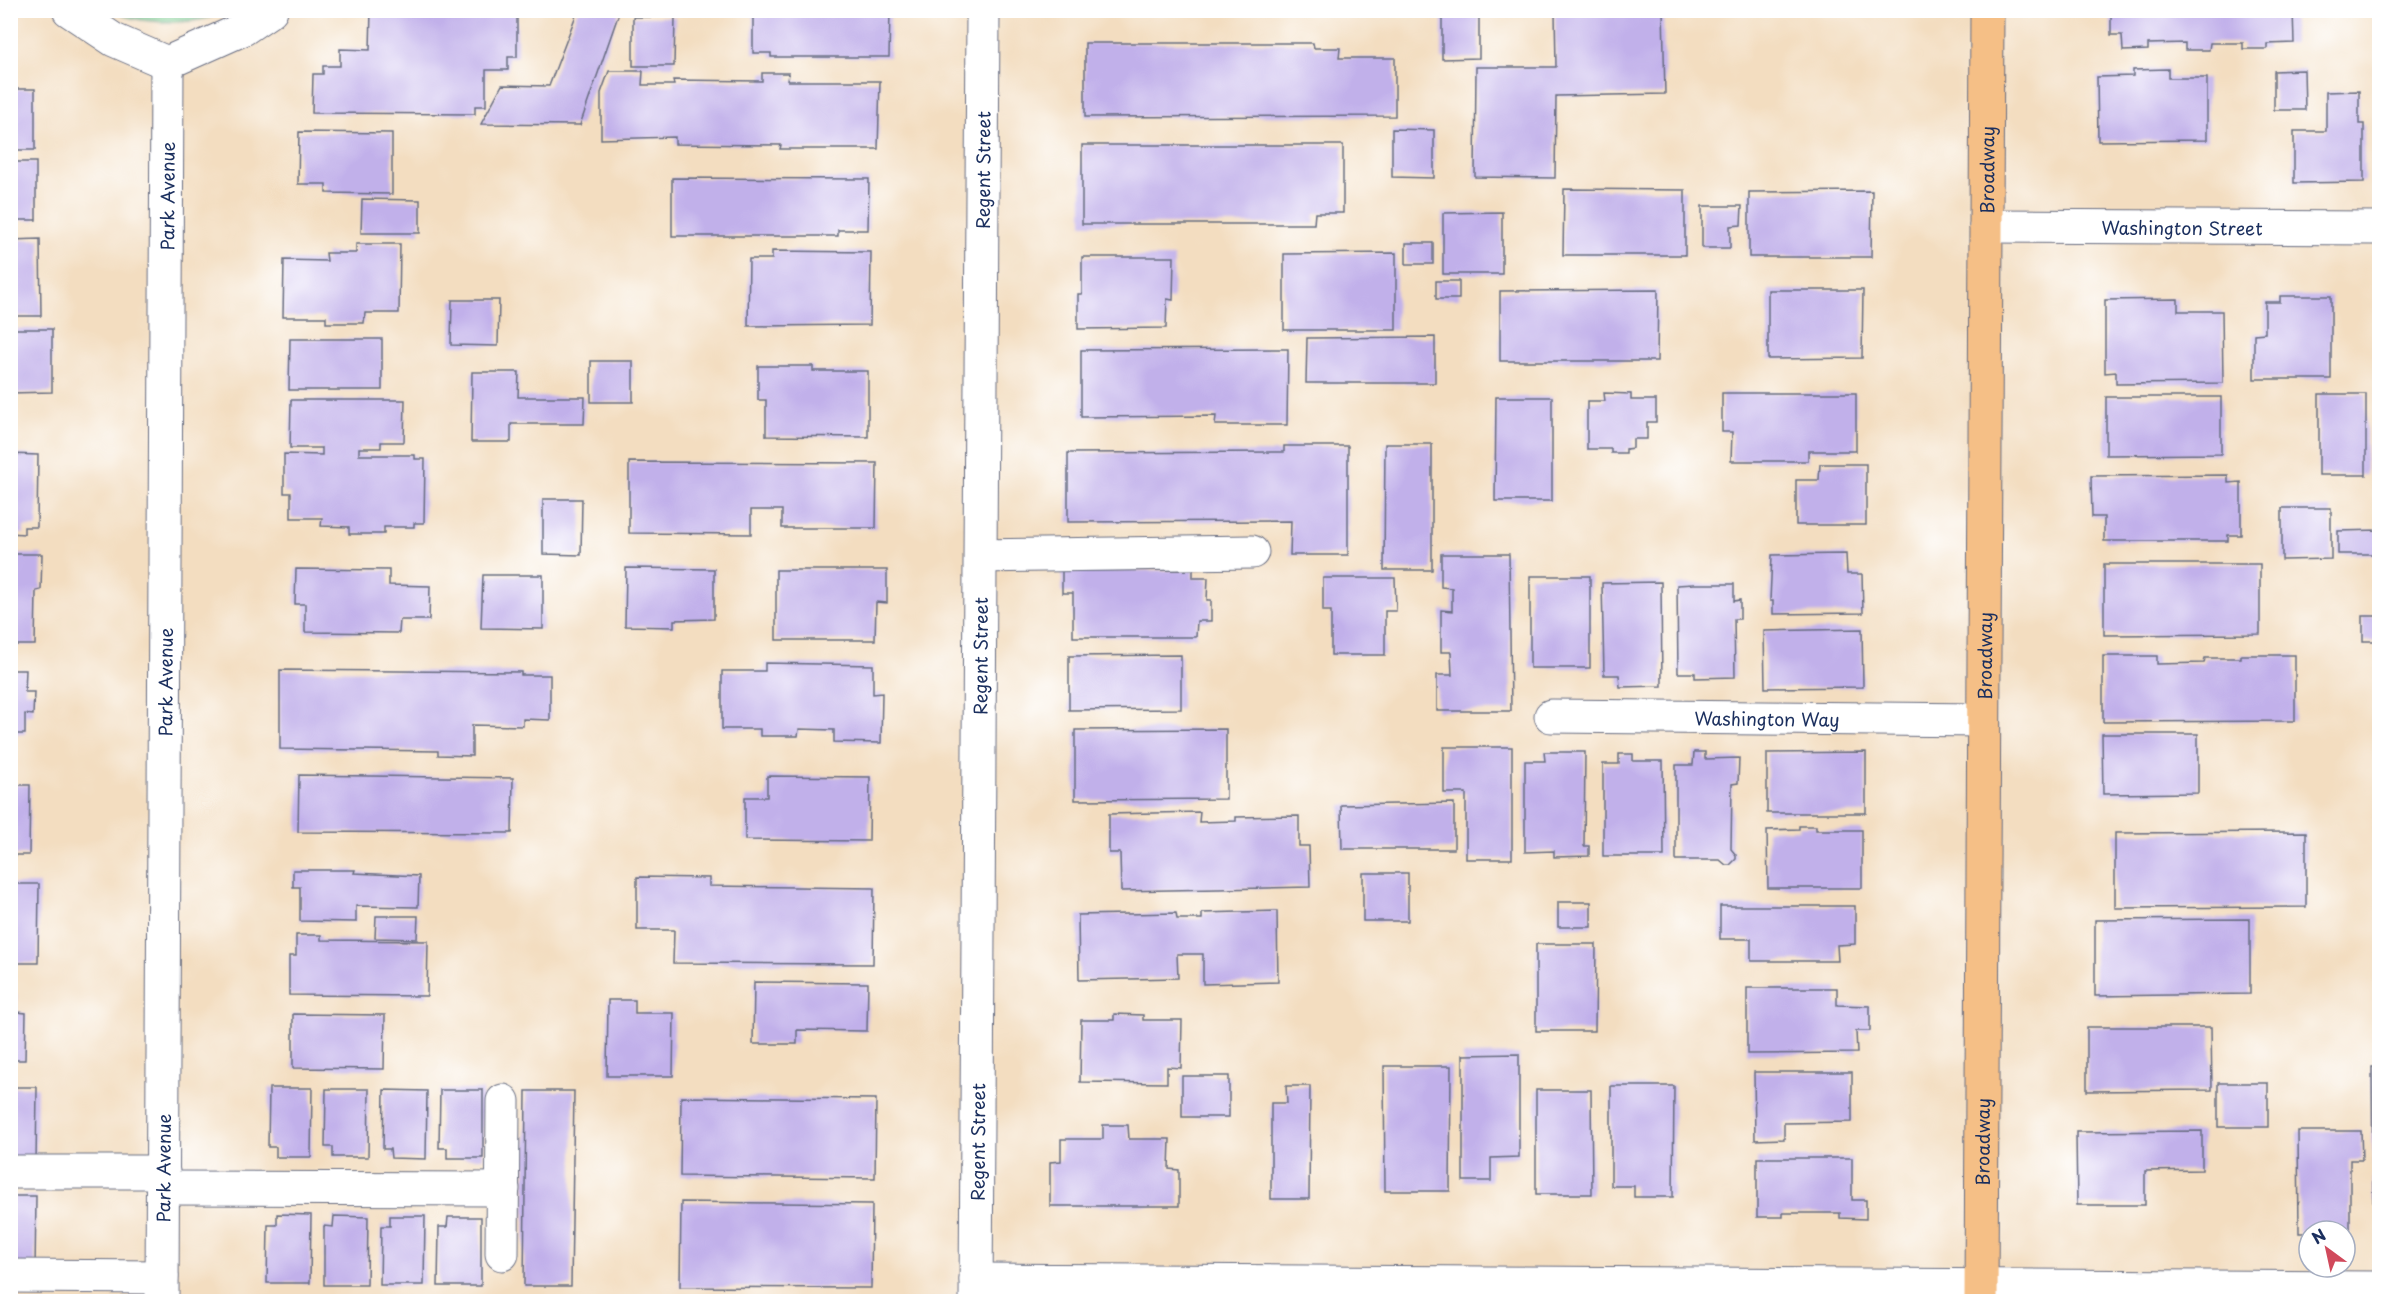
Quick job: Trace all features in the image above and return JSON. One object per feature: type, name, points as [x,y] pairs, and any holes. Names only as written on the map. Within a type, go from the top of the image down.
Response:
[{"type":"main road","name":"Broadway","points":[[1981,1293],[1987,10]]},
{"type":"street","points":[[69,10],[114,40],[167,63],[243,29],[270,10]]},
{"type":"street","name":"Regent Street","points":[[976,1291],[982,10]]},
{"type":"street","name":"Park Avenue","points":[[162,1289],[167,63]]},
{"type":"street","name":"Washington Street","points":[[1986,226],[2379,228]]},
{"type":"street","points":[[981,556],[1252,552]]},
{"type":"street","name":"Washington Way","points":[[1551,716],[1983,720]]},
{"type":"street","points":[[502,1254],[503,1101]]},
{"type":"street","points":[[10,1172],[163,1180],[503,1189]]},
{"type":"street","points":[[10,1276],[162,1289]]},
{"type":"street","points":[[976,1291],[1981,1293],[2379,1288]]},
{"type":"green space","points":[[114,11],[224,11],[202,19],[169,22],[137,19]]},
{"type":"building","points":[[371,10],[517,10],[517,57],[508,57],[508,70],[486,70],[486,106],[475,106],[475,114],[312,113],[313,74],[323,74],[323,66],[340,66],[340,49],[370,50]]},
{"type":"building","points":[[578,10],[620,10],[580,125],[481,124],[502,85],[549,86]]},
{"type":"building","points":[[753,10],[890,10],[889,57],[771,57],[771,53],[753,53]]},
{"type":"building","points":[[1442,10],[1479,10],[1479,58],[1442,59]]},
{"type":"building","points":[[1663,10],[1665,94],[1556,96],[1555,178],[1475,177],[1476,67],[1556,67],[1555,12]]},
{"type":"building","points":[[2111,10],[2293,10],[2294,43],[2267,44],[2267,49],[2243,49],[2243,43],[2210,43],[2209,50],[2185,50],[2185,43],[2148,44],[2148,50],[2123,51],[2122,35],[2111,35]]},
{"type":"building","points":[[633,17],[675,17],[674,66],[633,66]]},
{"type":"building","points":[[1085,43],[1313,43],[1314,48],[1340,48],[1339,58],[1395,58],[1395,116],[1085,117]]},
{"type":"building","points":[[2168,69],[2168,78],[2207,78],[2207,140],[2098,141],[2097,77],[2133,76],[2133,70]]},
{"type":"building","points":[[2304,70],[2305,110],[2274,110],[2274,71]]},
{"type":"building","points":[[609,71],[643,71],[642,85],[674,85],[673,80],[762,81],[762,73],[789,73],[788,81],[880,81],[878,149],[780,149],[781,145],[675,144],[675,137],[601,139],[601,93]]},
{"type":"building","points":[[10,89],[35,89],[35,150],[10,150]]},
{"type":"building","points":[[2359,91],[2359,124],[2364,124],[2364,182],[2294,183],[2294,131],[2326,131],[2326,92]]},
{"type":"building","points":[[1392,129],[1434,130],[1434,178],[1392,177]]},
{"type":"building","points":[[299,132],[392,133],[392,194],[326,193],[326,184],[298,184]]},
{"type":"building","points":[[1082,145],[1343,145],[1343,213],[1315,213],[1314,224],[1082,224]]},
{"type":"building","points":[[10,162],[36,162],[36,220],[10,220]]},
{"type":"building","points":[[672,178],[869,179],[868,230],[838,230],[838,236],[672,236]]},
{"type":"building","points":[[1564,189],[1685,190],[1685,255],[1563,255]]},
{"type":"building","points":[[1872,191],[1871,257],[1749,257],[1749,192]]},
{"type":"building","points":[[362,199],[420,200],[420,233],[361,233]]},
{"type":"building","points":[[1702,206],[1742,206],[1741,225],[1730,226],[1730,248],[1702,248]]},
{"type":"building","points":[[1502,212],[1502,274],[1443,274],[1443,213]]},
{"type":"building","points":[[40,239],[41,316],[10,316],[10,240]]},
{"type":"building","points":[[1406,243],[1433,243],[1433,264],[1406,264]]},
{"type":"building","points":[[356,244],[400,244],[399,313],[365,313],[364,323],[326,323],[326,317],[283,317],[284,260],[327,261],[326,253],[356,253]]},
{"type":"building","points":[[772,251],[871,252],[870,325],[748,326],[749,259],[772,259]]},
{"type":"building","points":[[1396,253],[1396,330],[1284,330],[1284,254]]},
{"type":"building","points":[[1082,257],[1174,257],[1173,300],[1167,299],[1166,328],[1078,329],[1078,294],[1082,294]]},
{"type":"building","points":[[1436,281],[1459,281],[1459,299],[1436,299]]},
{"type":"building","points":[[1658,290],[1657,361],[1500,361],[1500,291]]},
{"type":"building","points":[[1768,290],[1863,290],[1862,358],[1768,359]]},
{"type":"building","points":[[2280,296],[2331,296],[2331,379],[2254,379],[2254,334],[2265,333],[2265,302],[2280,302]]},
{"type":"building","points":[[2178,299],[2178,311],[2222,311],[2223,383],[2116,384],[2116,372],[2105,373],[2105,300]]},
{"type":"building","points":[[452,300],[499,300],[498,346],[451,345]]},
{"type":"building","points":[[10,329],[52,329],[52,392],[10,393]]},
{"type":"building","points":[[1435,337],[1435,383],[1306,383],[1307,338]]},
{"type":"building","points":[[290,339],[382,339],[382,390],[289,390]]},
{"type":"building","points":[[1288,349],[1287,425],[1215,425],[1216,416],[1081,417],[1081,350]]},
{"type":"building","points":[[591,361],[633,361],[633,402],[591,402]]},
{"type":"building","points":[[758,366],[813,366],[813,371],[868,371],[868,437],[766,436],[766,400],[758,400]]},
{"type":"building","points":[[472,372],[519,372],[518,397],[585,397],[584,424],[511,424],[511,442],[471,442]]},
{"type":"building","points":[[1604,393],[1631,394],[1631,400],[1656,400],[1656,422],[1647,422],[1647,439],[1633,439],[1633,448],[1626,449],[1626,453],[1611,453],[1611,449],[1587,449],[1587,401],[1605,401]]},
{"type":"building","points":[[1722,393],[1856,393],[1856,451],[1808,451],[1808,461],[1731,461],[1732,432],[1722,432]]},
{"type":"building","points":[[2319,394],[2366,394],[2366,475],[2319,475]]},
{"type":"building","points":[[1496,397],[1552,397],[1552,501],[1495,501]]},
{"type":"building","points":[[2106,397],[2221,397],[2221,454],[2106,455]]},
{"type":"building","points":[[291,400],[405,400],[404,442],[381,442],[381,448],[359,448],[359,455],[415,455],[415,459],[425,459],[424,523],[414,523],[414,527],[384,527],[384,534],[349,534],[349,527],[321,526],[322,518],[291,518],[291,493],[284,493],[284,454],[322,455],[322,448],[290,448]]},
{"type":"building","points":[[1385,444],[1432,444],[1432,570],[1384,570]]},
{"type":"building","points":[[1284,446],[1348,446],[1348,555],[1290,555],[1291,521],[1068,522],[1068,453],[1284,452]]},
{"type":"building","points":[[10,454],[38,455],[37,527],[24,527],[24,534],[10,533]]},
{"type":"building","points":[[629,462],[877,463],[876,528],[782,528],[782,510],[751,510],[751,534],[629,533]]},
{"type":"building","points":[[1820,464],[1866,464],[1866,525],[1796,525],[1796,480],[1819,480]]},
{"type":"building","points":[[2228,475],[2228,483],[2241,482],[2241,535],[2228,535],[2228,541],[2104,541],[2104,517],[2092,517],[2091,476]]},
{"type":"building","points":[[543,499],[582,499],[581,555],[543,554]]},
{"type":"building","points":[[2282,508],[2331,508],[2331,559],[2282,560]]},
{"type":"building","points":[[2380,530],[2380,554],[2338,554],[2338,531]]},
{"type":"building","points":[[10,554],[42,554],[41,590],[36,591],[35,645],[10,645]]},
{"type":"building","points":[[1441,554],[1509,554],[1511,711],[1437,711],[1437,675],[1452,675],[1451,652],[1441,652],[1441,610],[1452,611],[1452,588],[1441,587]]},
{"type":"building","points":[[1846,554],[1847,574],[1862,574],[1863,613],[1773,614],[1773,601],[1770,601],[1772,555]]},
{"type":"building","points":[[2104,564],[2260,564],[2260,634],[2104,635]]},
{"type":"building","points":[[626,568],[714,569],[714,619],[674,620],[674,627],[625,626]]},
{"type":"building","points":[[296,569],[389,570],[389,585],[430,586],[429,620],[400,620],[399,633],[305,632],[305,604],[295,604]]},
{"type":"building","points":[[776,570],[887,570],[887,603],[876,602],[875,640],[776,640]]},
{"type":"building","points":[[1193,570],[1193,578],[1208,578],[1207,600],[1211,600],[1211,621],[1197,621],[1196,637],[1073,637],[1073,593],[1062,593],[1062,571]]},
{"type":"building","points":[[483,575],[543,575],[543,629],[481,628]]},
{"type":"building","points":[[1530,576],[1590,576],[1590,668],[1530,668]]},
{"type":"building","points":[[1323,578],[1395,578],[1396,611],[1385,611],[1385,655],[1331,655],[1331,611],[1323,611]]},
{"type":"building","points":[[1661,582],[1662,686],[1620,687],[1619,675],[1604,675],[1602,583]]},
{"type":"building","points":[[1734,584],[1734,601],[1740,600],[1740,619],[1734,619],[1735,677],[1695,678],[1695,673],[1678,673],[1677,585]]},
{"type":"building","points":[[2363,616],[2380,616],[2380,641],[2363,641]]},
{"type":"building","points":[[1862,629],[1863,687],[1765,688],[1764,631]]},
{"type":"building","points":[[1181,655],[1181,709],[1069,710],[1069,656]]},
{"type":"building","points":[[2241,655],[2295,655],[2295,721],[2103,722],[2103,656],[2157,656],[2157,664],[2204,663],[2205,658],[2241,658]]},
{"type":"building","points":[[765,663],[873,665],[873,694],[882,693],[881,743],[834,742],[834,730],[799,729],[798,736],[760,736],[760,729],[722,729],[722,671],[765,671]]},
{"type":"building","points":[[10,670],[26,670],[25,692],[34,692],[33,715],[25,714],[25,734],[10,734]]},
{"type":"building","points":[[280,670],[521,672],[521,675],[550,675],[550,720],[523,719],[523,726],[472,725],[472,756],[438,755],[438,751],[280,749]]},
{"type":"building","points":[[1226,729],[1226,799],[1075,800],[1075,730]]},
{"type":"building","points":[[2102,734],[2198,734],[2198,793],[2103,794]]},
{"type":"building","points":[[1444,747],[1512,747],[1512,859],[1466,859],[1466,793],[1444,793]]},
{"type":"building","points":[[1544,752],[1585,752],[1584,846],[1589,846],[1589,856],[1554,857],[1554,851],[1525,852],[1525,761],[1545,761]]},
{"type":"building","points":[[1694,752],[1705,752],[1705,759],[1739,758],[1738,783],[1732,784],[1731,849],[1736,859],[1730,865],[1720,860],[1676,860],[1676,765],[1693,765]]},
{"type":"building","points":[[1866,752],[1866,813],[1767,813],[1767,753]]},
{"type":"building","points":[[1619,754],[1633,754],[1633,761],[1663,761],[1664,856],[1603,856],[1603,764],[1619,764]]},
{"type":"building","points":[[299,775],[513,778],[512,833],[298,832]]},
{"type":"building","points":[[767,776],[870,777],[869,841],[745,840],[745,797],[767,797]]},
{"type":"building","points":[[10,785],[30,785],[29,855],[10,855]]},
{"type":"building","points":[[1454,803],[1454,849],[1342,849],[1341,805]]},
{"type":"building","points":[[1200,812],[1199,822],[1236,821],[1236,817],[1299,816],[1299,846],[1309,846],[1310,887],[1121,891],[1120,853],[1109,853],[1109,814]]},
{"type":"building","points":[[1799,826],[1816,826],[1816,830],[1862,830],[1862,888],[1768,888],[1767,830],[1799,829]]},
{"type":"building","points":[[2306,832],[2306,907],[2115,908],[2115,833]]},
{"type":"building","points":[[293,870],[355,870],[354,873],[419,876],[418,907],[356,906],[356,922],[300,921],[300,887],[293,887]]},
{"type":"building","points":[[1363,873],[1408,873],[1408,921],[1363,921]]},
{"type":"building","points":[[637,877],[709,878],[709,886],[874,888],[873,964],[673,963],[674,930],[637,930]]},
{"type":"building","points":[[10,884],[39,884],[38,963],[10,963]]},
{"type":"building","points":[[1558,902],[1591,902],[1591,927],[1558,927]]},
{"type":"building","points":[[1720,906],[1855,906],[1855,944],[1837,945],[1838,961],[1751,961],[1751,939],[1720,939]]},
{"type":"building","points":[[1277,911],[1278,982],[1203,984],[1203,954],[1177,954],[1178,978],[1079,980],[1078,915],[1176,913],[1177,919],[1202,919],[1202,913]]},
{"type":"building","points":[[376,916],[418,916],[417,939],[375,938]]},
{"type":"building","points":[[2250,919],[2250,994],[2095,996],[2095,920]]},
{"type":"building","points":[[296,935],[321,935],[321,940],[428,941],[427,996],[289,995],[289,956],[296,956]]},
{"type":"building","points":[[1536,944],[1596,944],[1595,1031],[1536,1031]]},
{"type":"building","points":[[754,982],[868,983],[867,1031],[797,1030],[797,1044],[753,1044]]},
{"type":"building","points":[[1747,988],[1837,988],[1837,1005],[1870,1006],[1870,1031],[1856,1031],[1857,1053],[1747,1054]]},
{"type":"building","points":[[10,994],[17,994],[17,1012],[26,1013],[25,1060],[10,1060]]},
{"type":"building","points":[[608,1000],[635,1000],[635,1013],[674,1013],[673,1076],[607,1076]]},
{"type":"building","points":[[293,1014],[385,1015],[384,1069],[293,1068]]},
{"type":"building","points":[[1114,1014],[1143,1015],[1143,1020],[1182,1020],[1181,1068],[1167,1067],[1167,1083],[1080,1082],[1081,1020],[1114,1020]]},
{"type":"building","points":[[2087,1027],[2211,1027],[2212,1090],[2087,1091]]},
{"type":"building","points":[[1519,1054],[1519,1157],[1491,1158],[1491,1181],[1463,1181],[1463,1055]]},
{"type":"building","points":[[1384,1066],[1451,1066],[1450,1191],[1385,1191]]},
{"type":"building","points":[[2372,1067],[2380,1067],[2380,1202],[2373,1202]]},
{"type":"building","points":[[1754,1072],[1852,1072],[1852,1122],[1784,1123],[1784,1139],[1755,1140]]},
{"type":"building","points":[[1182,1076],[1229,1076],[1229,1117],[1182,1117]]},
{"type":"building","points":[[2218,1083],[2268,1083],[2268,1127],[2218,1127]]},
{"type":"building","points":[[1286,1086],[1310,1086],[1309,1199],[1271,1199],[1271,1103],[1287,1103]]},
{"type":"building","points":[[1611,1086],[1674,1086],[1673,1197],[1634,1197],[1634,1186],[1611,1186]]},
{"type":"building","points":[[10,1087],[37,1087],[36,1165],[10,1165]]},
{"type":"building","points":[[269,1088],[312,1088],[311,1157],[276,1157],[276,1147],[268,1147]]},
{"type":"building","points":[[326,1089],[369,1089],[368,1157],[333,1157],[333,1147],[325,1147]]},
{"type":"building","points":[[384,1090],[427,1091],[426,1159],[391,1158],[390,1149],[383,1149]]},
{"type":"building","points":[[440,1090],[483,1090],[483,1158],[447,1158],[447,1148],[439,1148]]},
{"type":"building","points":[[1536,1090],[1591,1090],[1592,1194],[1536,1194]]},
{"type":"building","points":[[526,1091],[574,1091],[571,1286],[524,1286]]},
{"type":"building","points":[[681,1097],[876,1099],[875,1178],[680,1176]]},
{"type":"building","points":[[1103,1125],[1128,1125],[1129,1139],[1170,1139],[1169,1169],[1179,1170],[1179,1206],[1050,1206],[1050,1162],[1061,1161],[1061,1139],[1103,1139]]},
{"type":"building","points":[[2202,1131],[2202,1170],[2145,1171],[2145,1205],[2077,1205],[2076,1132]]},
{"type":"building","points":[[2298,1131],[2361,1131],[2362,1160],[2350,1160],[2350,1219],[2299,1219]]},
{"type":"building","points":[[1757,1158],[1852,1158],[1852,1200],[1866,1200],[1866,1219],[1840,1218],[1840,1213],[1783,1213],[1783,1217],[1757,1217]]},
{"type":"building","points":[[10,1196],[36,1196],[35,1272],[10,1272]]},
{"type":"building","points":[[681,1202],[872,1204],[871,1288],[680,1287]]},
{"type":"building","points":[[277,1214],[311,1215],[310,1283],[267,1283],[268,1225],[277,1225]]},
{"type":"building","points":[[334,1216],[368,1217],[367,1285],[324,1285],[324,1226],[333,1227]]},
{"type":"building","points":[[390,1216],[425,1216],[424,1285],[380,1285],[381,1226],[390,1226]]},
{"type":"building","points":[[448,1217],[481,1217],[481,1286],[438,1286],[439,1227],[447,1227]]},
{"type":"building","points":[[280,1299],[353,1299],[353,1302],[279,1302]]}]
